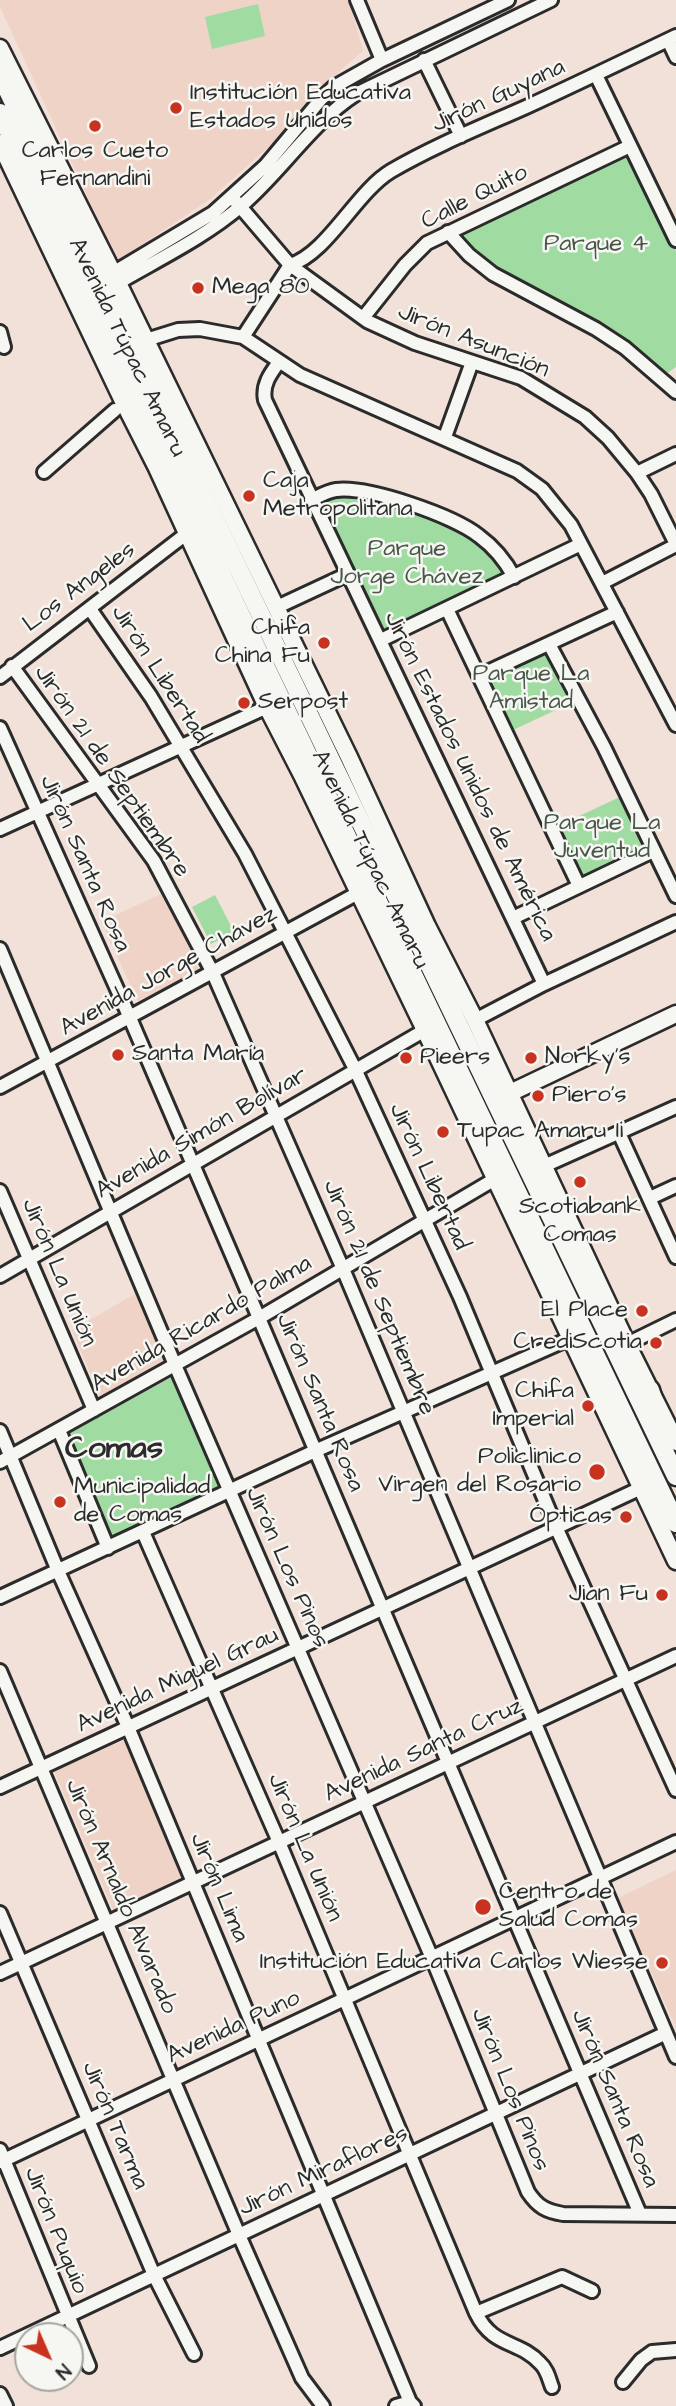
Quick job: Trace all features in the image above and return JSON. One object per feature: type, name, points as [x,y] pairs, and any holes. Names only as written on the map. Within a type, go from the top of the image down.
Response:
[{"type":"highway","name":"Avenida Túpac Amaru","points":[[0,74],[676,1476]]},
{"type":"highway","name":"Avenida Túpac Amaru","points":[[0,113],[676,1523]]},
{"type":"highway","points":[[650,1391],[676,1460]]},
{"type":"main road","name":"Avenida Túpac Amaru","points":[[0,48],[349,757],[427,926],[475,1020],[676,1442]]},
{"type":"main road","name":"Avenida Túpac Amaru","points":[[0,143],[676,1560]]},
{"type":"main road","points":[[510,1093],[676,1014]]},
{"type":"street","points":[[357,0],[382,60]]},
{"type":"street","points":[[115,278],[211,228],[334,87],[382,60],[508,0]]},
{"type":"street","points":[[236,202],[285,164],[328,114],[341,103],[551,0]]},
{"type":"street","points":[[672,38],[676,57]]},
{"type":"street","name":"Jirón Guyana","points":[[243,337],[290,265],[301,261],[324,239],[376,182],[404,164],[461,136],[672,38]]},
{"type":"street","points":[[424,60],[461,136]]},
{"type":"street","points":[[596,75],[676,240]]},
{"type":"street","name":"Calle Quito","points":[[363,318],[405,265],[427,243],[630,146]]},
{"type":"street","name":"Jirón Asunción","points":[[236,202],[290,265],[363,318],[415,343],[521,378],[566,404],[608,438],[637,473],[652,494],[676,545]]},
{"type":"street","points":[[448,232],[469,255],[493,274],[596,329],[671,377],[676,392]]},
{"type":"street","points":[[146,340],[178,330],[200,329],[243,337],[279,362],[333,391],[517,471],[542,489],[571,525],[676,725]]},
{"type":"street","points":[[0,332],[4,347]]},
{"type":"street","name":"Jirón Estados Unidos de América","points":[[279,362],[267,379],[263,392],[265,400],[544,984]]},
{"type":"street","points":[[444,438],[472,362]]},
{"type":"street","points":[[44,472],[116,410]]},
{"type":"street","points":[[637,473],[676,454]]},
{"type":"street","points":[[311,500],[335,490],[357,491],[383,495],[456,522],[477,534],[507,562],[514,577]]},
{"type":"street","name":"Los Angeles","points":[[0,677],[186,534]]},
{"type":"street","points":[[381,640],[581,544]]},
{"type":"street","points":[[602,583],[676,545]]},
{"type":"street","points":[[275,608],[348,574]]},
{"type":"street","name":"Jirón Libertad","points":[[90,609],[151,697],[245,854],[355,1069],[492,1372],[556,1527],[624,1680],[676,1790]]},
{"type":"street","points":[[447,609],[579,886]]},
{"type":"street","points":[[480,676],[617,612]]},
{"type":"street","points":[[549,644],[604,747],[676,896]]},
{"type":"street","name":"Jirón 21 de Septiembre","points":[[12,666],[154,861],[213,973],[404,1411],[676,2057]]},
{"type":"street","points":[[0,829],[267,707]]},
{"type":"street","name":"Jirón Santa Rosa","points":[[0,728],[130,1018],[384,1608],[447,1763],[582,2073],[640,2214]]},
{"type":"street","points":[[513,918],[653,851]]},
{"type":"street","name":"Avenida Jorge Chávez","points":[[0,1087],[358,893]]},
{"type":"street","points":[[475,1020],[544,984],[676,922]]},
{"type":"street","name":"Jirón Los Pinos","points":[[0,949],[175,1365],[432,1958],[528,2192],[536,2204],[546,2211],[564,2214],[640,2214]]},
{"type":"street","name":"Avenida Simón Bolívar","points":[[0,1276],[425,1030]]},
{"type":"street","points":[[544,1166],[676,1107]]},
{"type":"street","points":[[619,1133],[676,1257]]},
{"type":"street","name":"Avenida Ricardo Palma","points":[[6,1459],[259,1318],[495,1179]]},
{"type":"street","points":[[650,1198],[676,1186]]},
{"type":"street","name":"Jirón La Unión","points":[[0,1191],[94,1410]]},
{"type":"street","points":[[627,1344],[676,1320]]},
{"type":"street","points":[[0,1597],[315,1451],[570,1338]]},
{"type":"street","points":[[59,1430],[108,1548]]},
{"type":"street","name":"Jirón Lima","points":[[0,1431],[6,1459],[128,1727],[412,2404]]},
{"type":"street","name":"Avenida Miguel Grau","points":[[0,1787],[641,1488]]},
{"type":"street","name":"Jirón La Unión","points":[[143,1532],[279,1842],[476,2313],[486,2330],[496,2338],[533,2356],[542,2364],[552,2387]]},
{"type":"street","name":"Avenida Santa Cruz","points":[[0,1973],[676,1656]]},
{"type":"street","name":"Jirón Arnaldo Alvarado","points":[[0,1671],[239,2235],[302,2378],[323,2406]]},
{"type":"street","name":"Avenida Puno","points":[[2,2157],[175,2080],[676,1843]]},
{"type":"street","name":"Jirón Tarma","points":[[0,1913],[154,2275],[194,2354]]},
{"type":"street","name":"Jirón Miraflores","points":[[0,2348],[666,2033]]},
{"type":"street","name":"Jirón Puquio","points":[[2,2157],[89,2366]]},
{"type":"street","points":[[640,2214],[676,2215]]},
{"type":"street","points":[[476,2313],[562,2277],[592,2291]]},
{"type":"street","points":[[623,2382],[641,2360],[652,2352],[676,2350]]},
{"type":"street","points":[[0,2394],[6,2406]]},
{"type":"street","points":[[396,2406],[412,2404]]},
{"type":"shaded area","name":"Institución Educativa Estados Unidos","points":[[0,0],[349,0],[363,51],[328,81],[283,134],[209,200],[117,261],[0,7]]},
{"type":"shaded area","points":[[163,893],[200,971],[138,1001],[101,922]]},
{"type":"shaded area","points":[[137,1293],[167,1363],[107,1398],[99,1394],[72,1330]]},
{"type":"shaded area","points":[[125,1740],[186,1880],[114,1912],[54,1771]]},
{"type":"shaded area","name":"Institución Educativa Carlos Wiesse","points":[[676,1870],[676,2028],[618,1898]]},
{"type":"green space","points":[[258,4],[265,36],[212,49],[205,17]]},
{"type":"green space","name":"Parque 4","points":[[628,152],[676,251],[676,367],[666,374],[643,354],[606,329],[494,266],[455,233]]},
{"type":"green space","name":"Parque Jorge Chávez","points":[[339,496],[371,499],[435,518],[476,542],[508,573],[384,631],[320,502]]},
{"type":"green space","name":"Parque La Amistad","points":[[547,648],[575,701],[511,731],[485,678]]},
{"type":"green space","name":"Parque La Juventud","points":[[624,795],[648,848],[582,880],[556,827]]},
{"type":"green space","points":[[215,895],[234,932],[211,944],[192,907]]},
{"type":"green space","points":[[172,1377],[219,1489],[108,1543],[64,1436]]},
{"type":"place","name":"Institución Educativa Estados Unidos","points":[[176,108]]},
{"type":"place","name":"Carlos Cueto Fernandini","points":[[95,126]]},
{"type":"place","name":"Mega 80","points":[[198,288]]},
{"type":"place","name":"Caja Metropolitana","points":[[249,496]]},
{"type":"place","name":"Chifa China Fu","points":[[324,643]]},
{"type":"place","name":"Serpost","points":[[244,703]]},
{"type":"place","name":"Santa María","points":[[118,1055]]},
{"type":"place","name":"Pieers","points":[[406,1058]]},
{"type":"place","name":"Norky's","points":[[531,1058]]},
{"type":"place","name":"Piero's","points":[[538,1096]]},
{"type":"place","name":"Tupac Amaru Ii","points":[[443,1132]]},
{"type":"place","name":"Scotiabank Comas","points":[[580,1182]]},
{"type":"place","name":"El Place","points":[[642,1311]]},
{"type":"place","name":"CrediScotia","points":[[656,1343]]},
{"type":"place","name":"Chifa Imperial","points":[[588,1406]]},
{"type":"place","name":"Policlinico Virgen del Rosario","points":[[597,1472]]},
{"type":"place","name":"Municipalidad de Comas","points":[[60,1502]]},
{"type":"place","name":"Ópticas","points":[[626,1517]]},
{"type":"place","name":"Jian Fu","points":[[662,1595]]},
{"type":"place","name":"Centro de Salud Comas","points":[[483,1907]]},
{"type":"place","name":"Institución Educativa Carlos Wiesse","points":[[662,1963]]},
{"type":"district","name":"Comas","points":[[114,1450]]}]
